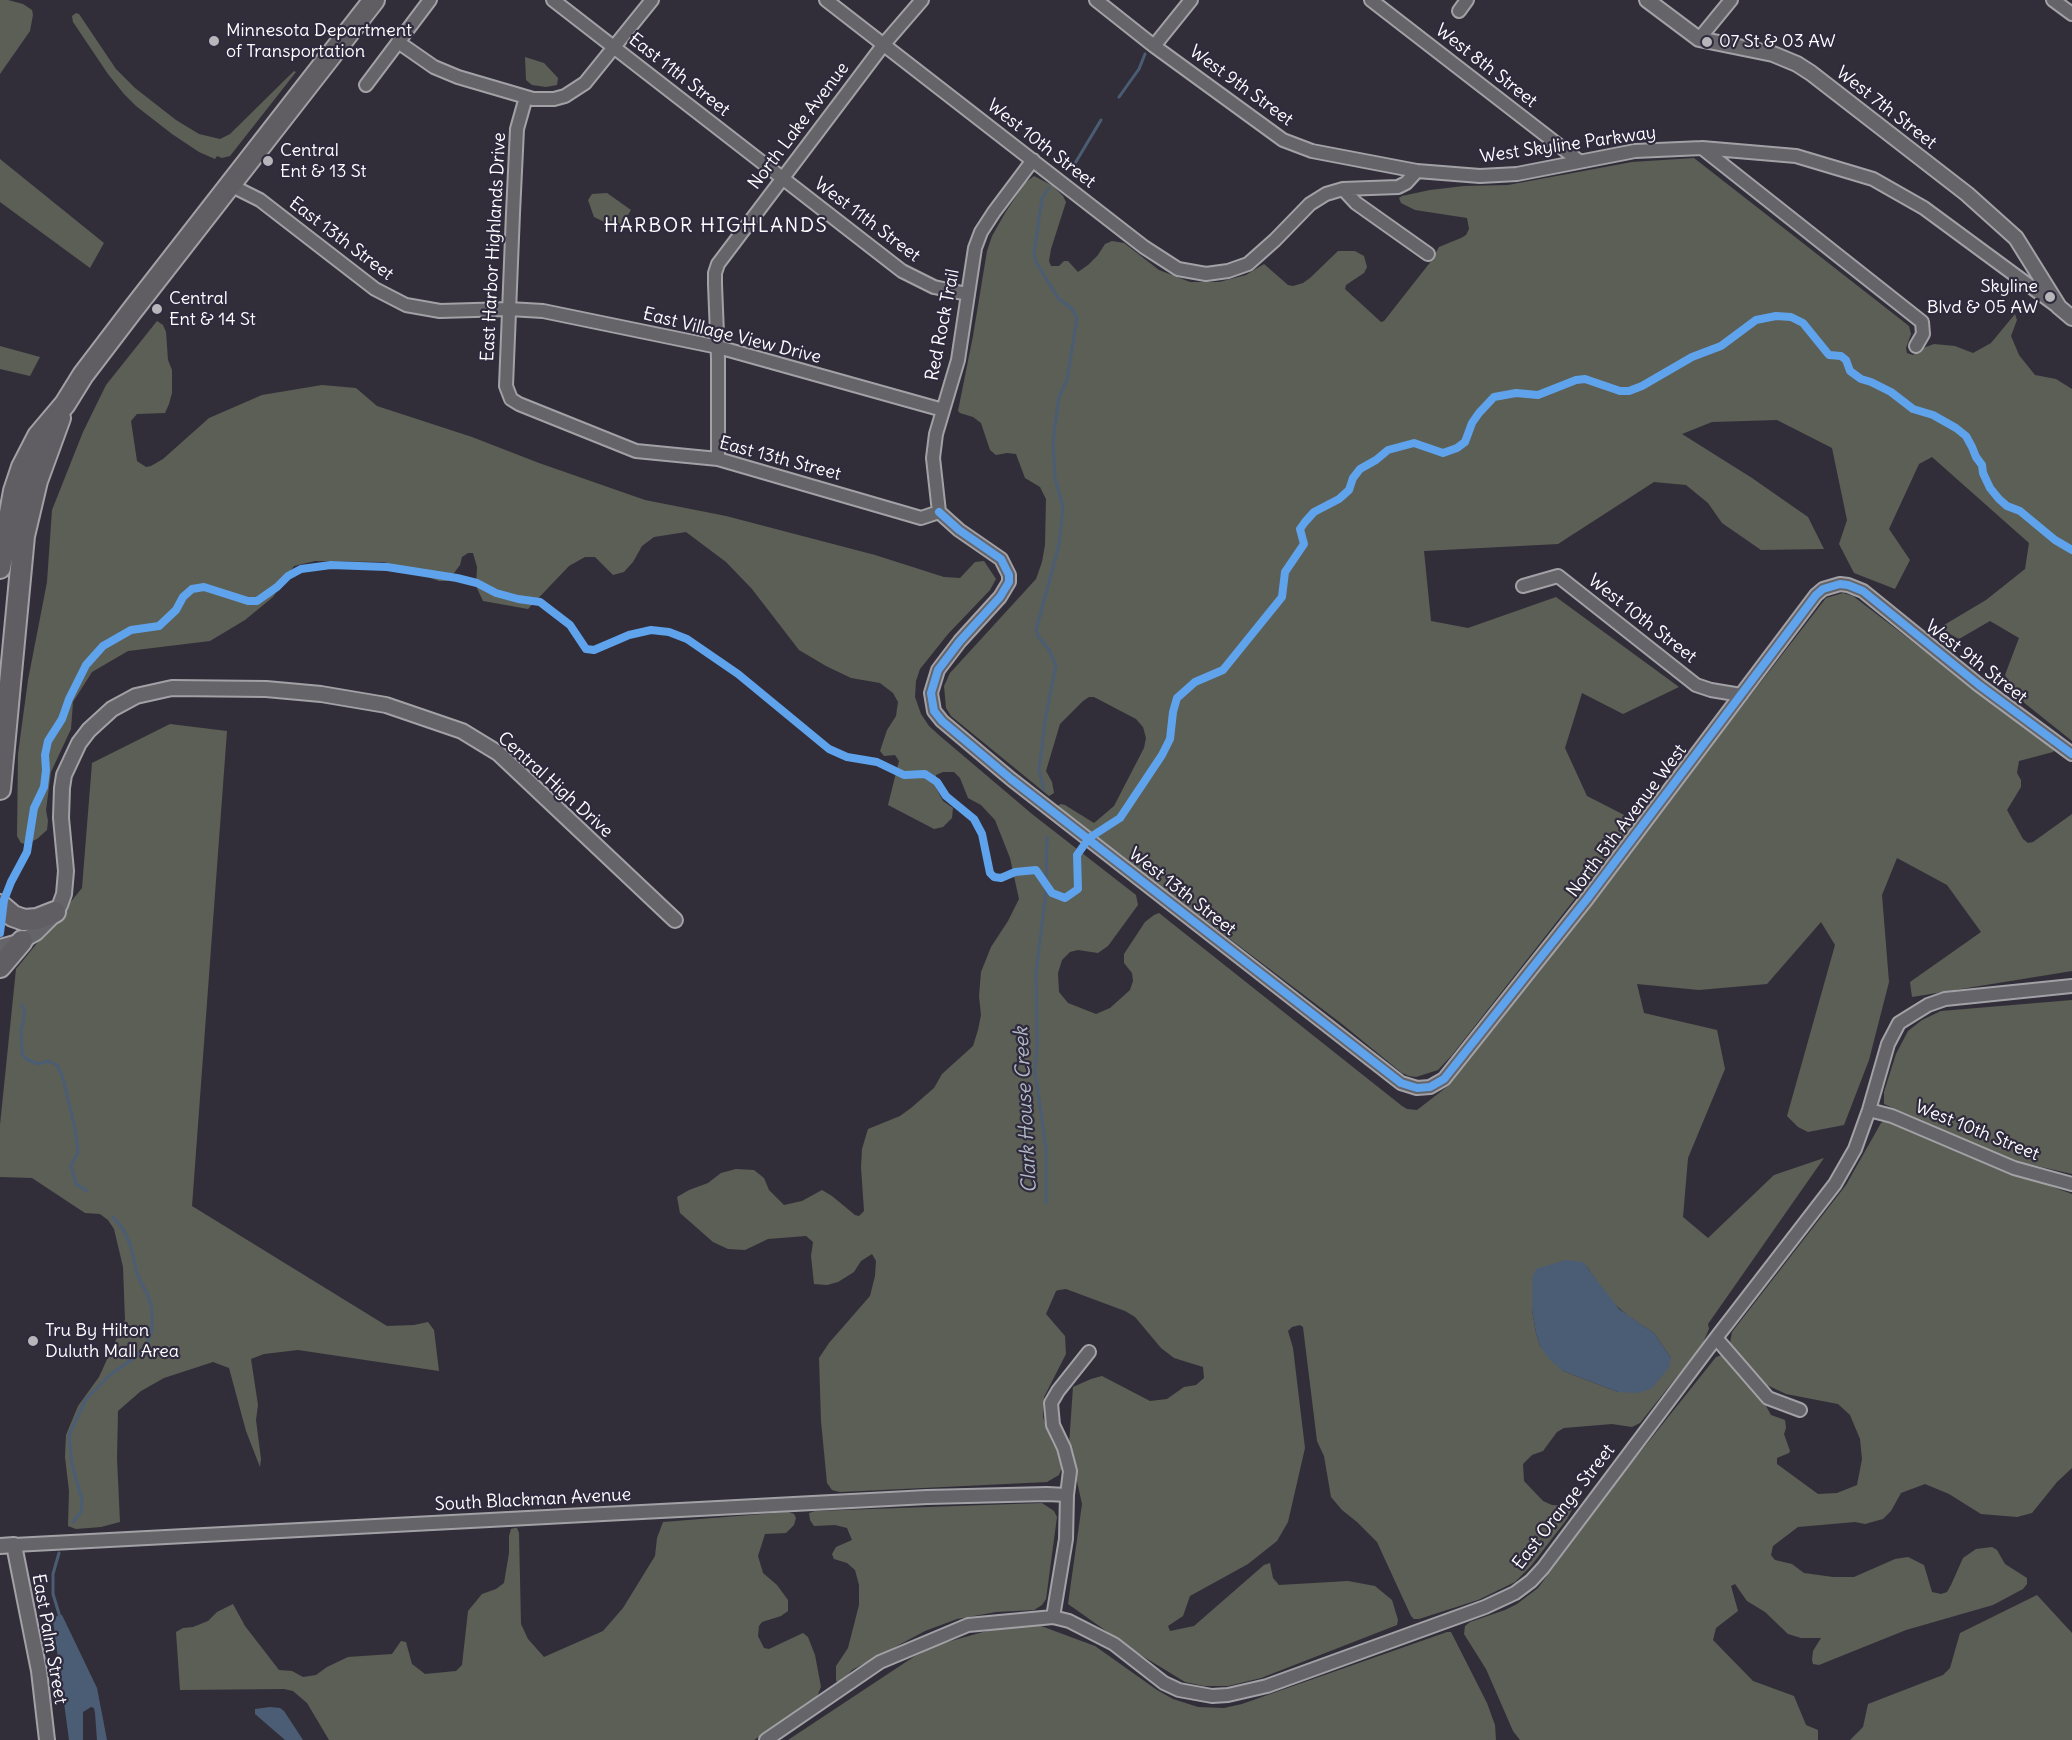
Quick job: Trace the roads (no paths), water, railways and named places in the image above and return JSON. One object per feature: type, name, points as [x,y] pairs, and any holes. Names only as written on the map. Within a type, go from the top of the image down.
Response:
[{"type":"highway","points":[[0,568],[8,516],[22,467],[38,436],[65,404],[96,358],[374,0]]},
{"type":"highway","points":[[0,789],[24,536],[37,482],[65,404]]},
{"type":"highway","points":[[0,905],[13,916],[24,920],[37,919],[55,912]]},
{"type":"highway","points":[[0,967],[22,941]]},
{"type":"street","points":[[366,84],[430,0]]},
{"type":"street","name":"East 11th Street","points":[[553,0],[783,178]]},
{"type":"street","points":[[398,42],[421,59],[446,72],[526,97],[554,99],[565,96],[582,86],[652,0]]},
{"type":"street","name":"West 10th Street","points":[[826,0],[1144,247],[1178,270],[1206,274],[1228,271],[1248,264],[1310,204],[1326,194],[1343,189]]},
{"type":"street","name":"North Lake Avenue","points":[[718,459],[718,347],[715,273],[718,264],[884,44],[922,0]]},
{"type":"street","name":"West 9th Street","points":[[1096,0],[1154,46],[1283,140],[1312,151],[1417,171]]},
{"type":"street","points":[[1154,46],[1191,0]]},
{"type":"street","name":"West 8th Street","points":[[1371,0],[1579,161]]},
{"type":"street","name":"West 7th Street","points":[[1647,0],[1699,39],[1760,50],[1810,73],[1967,194],[2016,238],[2059,307]]},
{"type":"street","points":[[1699,39],[1731,0]]},
{"type":"street","points":[[2053,0],[2072,14]]},
{"type":"street","name":"East Harbor Highlands Drive","points":[[511,399],[506,386],[517,129],[526,97]]},
{"type":"street","points":[[1702,148],[1922,322],[1923,334],[1916,346]]},
{"type":"street","name":"West Skyline Parkway","points":[[1417,171],[1480,176],[1517,174],[1635,151],[1702,148],[1796,156],[1873,179],[1924,208],[2072,318]]},
{"type":"street","name":"Red Rock Trail","points":[[939,512],[933,458],[936,434],[958,360],[975,249],[981,232],[1033,160]]},
{"type":"street","points":[[1343,189],[1398,187],[1406,183],[1417,171]]},
{"type":"street","name":"East 13th Street","points":[[236,178],[260,200],[375,289],[394,300],[419,309],[431,310],[509,309]]},
{"type":"street","name":"East 13th Street","points":[[236,178],[251,189],[260,200]]},
{"type":"street","name":"West 11th Street","points":[[783,178],[902,271],[934,287],[967,294]]},
{"type":"street","points":[[1343,189],[1356,203],[1428,254]]},
{"type":"street","name":"East Village View Drive","points":[[509,309],[543,311],[718,347],[943,410]]},
{"type":"street","name":"East 13th Street","points":[[511,399],[636,451],[718,459],[921,518],[939,512]]},
{"type":"street","name":"West 13th Street","points":[[939,512],[959,530],[1001,559],[1009,574],[1009,582],[938,670],[931,693],[934,711],[951,730],[1011,779],[1401,1083],[1417,1088]]},
{"type":"street","name":"West 10th Street","points":[[1523,586],[1558,576],[1696,685],[1741,695]]},
{"type":"street","name":"North 5th Avenue West","points":[[1417,1088],[1430,1087],[1444,1078],[1587,899],[1816,595],[1824,589],[1840,584],[1863,591]]},
{"type":"street","name":"West 9th Street","points":[[1863,591],[1979,685],[2072,754]]},
{"type":"street","name":"Central High Drive","points":[[0,947],[22,941],[36,933],[55,912],[64,894],[66,880],[60,802],[64,775],[78,743],[89,729],[112,709],[136,696],[172,688],[266,689],[321,694],[386,705],[462,731],[498,753],[675,920]]},
{"type":"street","name":"East Orange Street","points":[[766,1740],[880,1662],[968,1625],[1053,1617],[1078,1625],[1114,1644],[1164,1683],[1179,1690],[1212,1696],[1228,1695],[1267,1686],[1498,1602],[1531,1581],[1543,1568],[1835,1184],[1855,1149],[1892,1034],[1899,1023],[1912,1013],[1945,999],[2072,986]]},
{"type":"street","name":"West 10th Street","points":[[1869,1110],[1892,1116],[2014,1168],[2072,1184]]},
{"type":"street","points":[[1716,1338],[1768,1398],[1800,1410]]},
{"type":"street","points":[[1053,1617],[1066,1539],[1070,1471],[1064,1449],[1053,1425],[1051,1403],[1089,1352]]},
{"type":"street","name":"South Blackman Avenue","points":[[0,1546],[927,1497],[1047,1494],[1067,1496]]},
{"type":"street","name":"East Palm Street","points":[[14,1545],[39,1671],[47,1740]]},
{"type":"water","points":[[1565,1260],[1583,1262],[1619,1309],[1654,1333],[1671,1358],[1669,1368],[1651,1389],[1637,1393],[1618,1392],[1563,1371],[1549,1359],[1540,1346],[1532,1310],[1532,1278],[1536,1269]]},
{"type":"water","points":[[62,1615],[97,1688],[107,1740],[97,1740],[95,1713],[94,1708],[91,1707],[83,1712],[83,1740],[69,1740],[53,1621],[57,1616]]},
{"type":"water","points":[[270,1707],[284,1711],[303,1740],[285,1740],[255,1714],[255,1709]]},
{"type":"waterway","name":"Clark House Creek","points":[[1119,97],[1139,69],[1145,54]]},
{"type":"waterway","name":"Clark House Creek","points":[[1074,165],[1101,120]]},
{"type":"waterway","name":"Clark House Creek","points":[[1044,790],[1039,770],[1046,715],[1056,665],[1036,630],[1059,545],[1063,507],[1055,478],[1053,441],[1059,397],[1067,380],[1077,318],[1072,309],[1058,298],[1036,262],[1034,253],[1042,198],[1049,188]]},
{"type":"waterway","name":"Clark House Creek","points":[[1046,1203],[1046,1148],[1035,1072],[1036,973],[1046,891],[1047,837]]},
{"type":"waterway","points":[[22,1005],[25,1012],[21,1031],[22,1054],[26,1059],[38,1064],[48,1061],[57,1065],[63,1078],[75,1129],[78,1152],[71,1166],[76,1184],[87,1191]]},
{"type":"waterway","points":[[73,1522],[81,1512],[82,1500],[72,1465],[69,1435],[86,1399],[110,1375],[134,1358],[146,1346],[152,1331],[152,1310],[137,1274],[131,1246],[124,1231],[113,1217]]},
{"type":"waterway","points":[[59,1553],[53,1574],[53,1594],[60,1617]]},
{"type":"place","name":"Minnesota Department of Transportation","points":[[214,41]]},
{"type":"place","name":"07 St & 03 AW","points":[[1707,42]]},
{"type":"place","name":"Central Ent & 13 St","points":[[268,161]]},
{"type":"place","name":"Skyline Blvd & 05 AW","points":[[2050,297]]},
{"type":"place","name":"Central Ent & 14 St","points":[[157,309]]},
{"type":"place","name":"Tru By Hilton Duluth Mall Area","points":[[33,1341]]},
{"type":"district","name":"HARBOR HIGHLANDS","points":[[716,226]]}]
